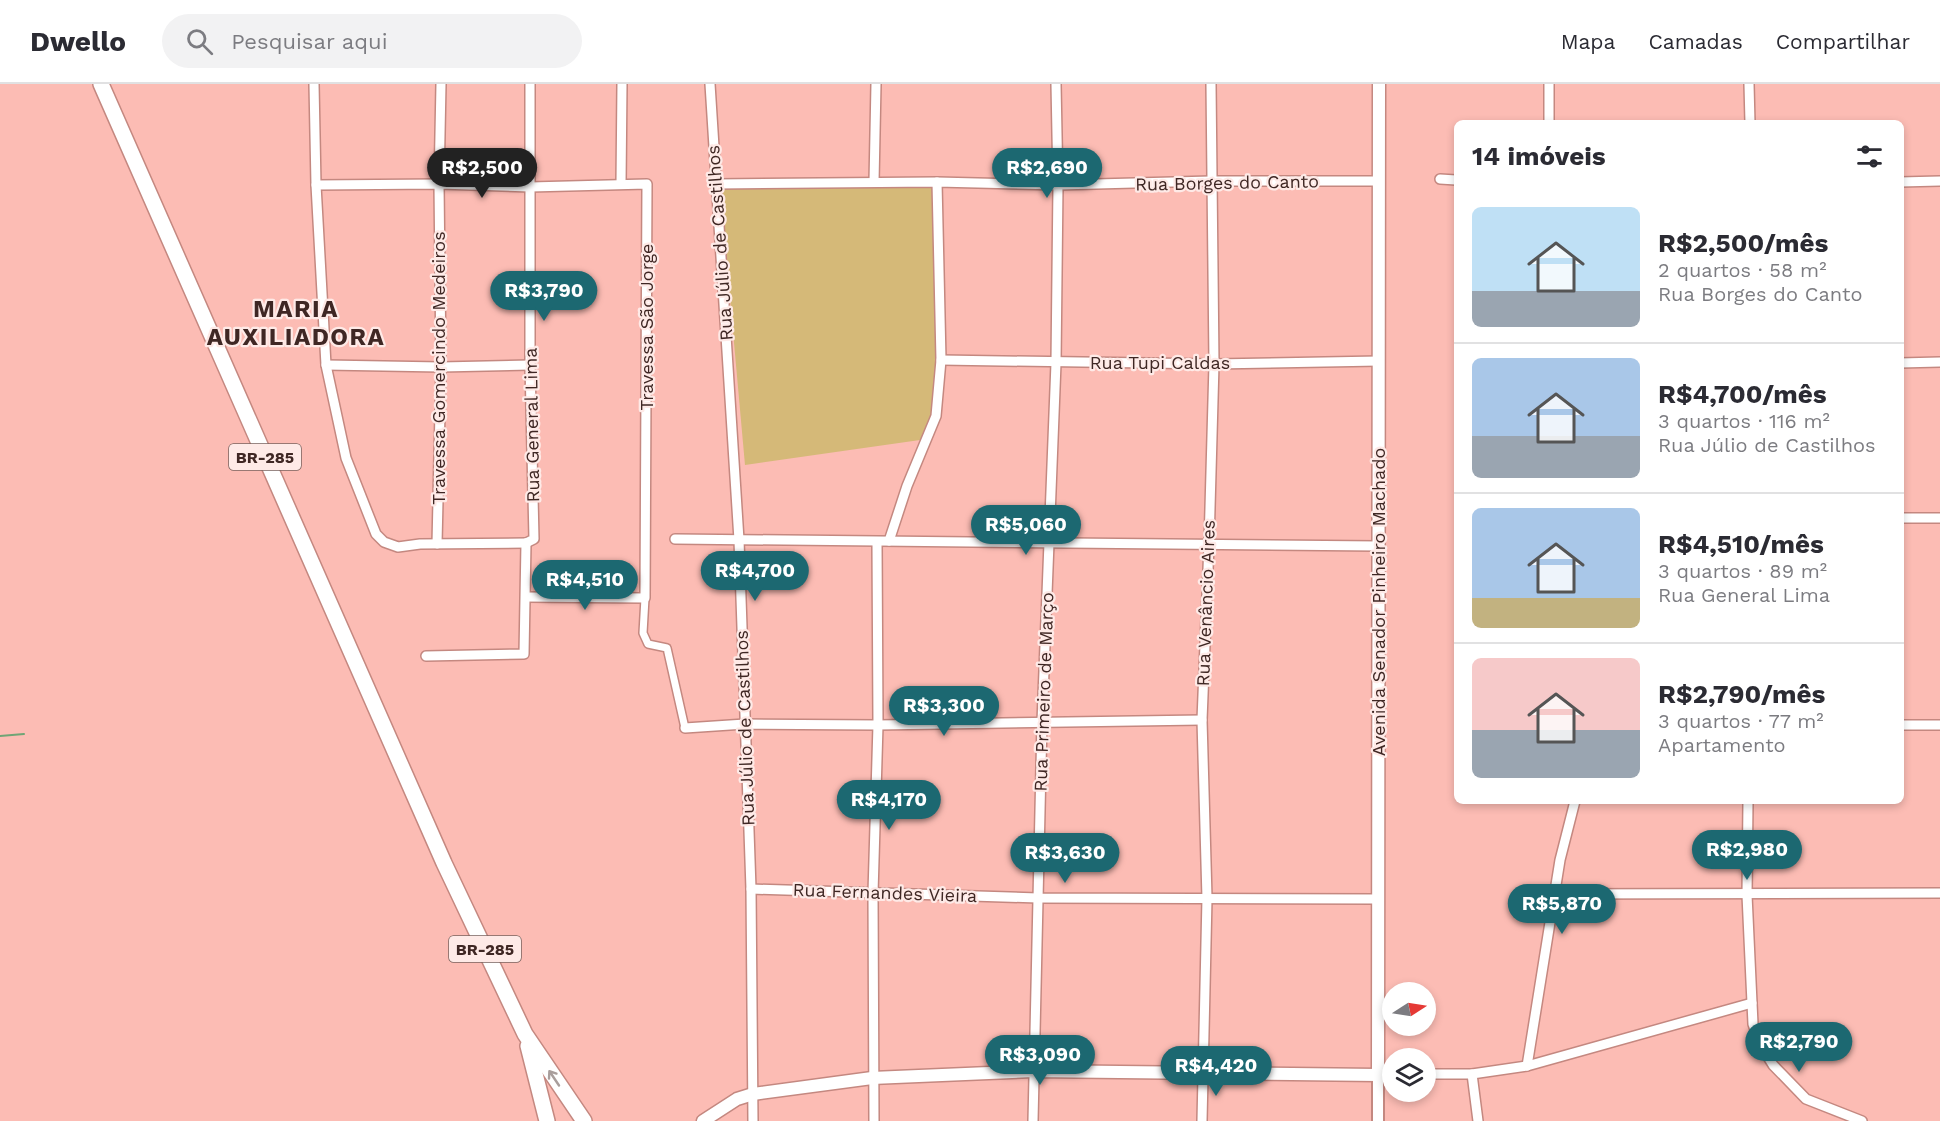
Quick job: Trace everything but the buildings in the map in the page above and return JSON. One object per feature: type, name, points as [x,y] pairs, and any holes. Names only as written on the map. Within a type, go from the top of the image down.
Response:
[{"type":"highway","name":"BR-285","points":[[101,84],[444,863],[525,1034],[584,1121]]},
{"type":"highway","name":"BR-285","points":[[525,1034],[547,1121]]},
{"type":"main road","name":"Avenida Senador Pinheiro Machado","points":[[1378,84],[1378,1075]]},
{"type":"main road","points":[[703,1121],[737,1099],[753,1094],[872,1078],[1033,1071],[1378,1075]]},
{"type":"street","points":[[314,84],[316,185],[326,366],[346,458],[376,534],[384,542],[398,547],[526,543]]},
{"type":"street","name":"Travessa Gomercindo Medeiros","points":[[437,544],[441,367],[439,184],[441,84]]},
{"type":"street","name":"Rua General Lima","points":[[426,656],[524,654],[526,543],[534,539],[530,365],[530,84]]},
{"type":"street","points":[[316,185],[439,184],[530,187],[621,184],[622,84]]},
{"type":"street","name":"Rua Júlio de Castilhos","points":[[710,84],[739,540],[751,889],[753,1121]]},
{"type":"street","points":[[874,182],[876,84]]},
{"type":"street","name":"Rua Primeiro de Março","points":[[1033,1121],[1042,722],[1056,363],[1058,186],[1056,84]]},
{"type":"street","name":"Rua Venâncio Aires","points":[[1202,1121],[1207,898],[1202,720],[1214,364],[1211,84]]},
{"type":"street","points":[[1549,84],[1549,120]]},
{"type":"street","points":[[1749,84],[1750,120]]},
{"type":"street","points":[[1440,178],[1454,180]]},
{"type":"street","name":"Rua Borges do Canto","points":[[716,183],[937,182],[1058,186],[1211,181],[1378,181]]},
{"type":"street","points":[[1904,182],[1940,181]]},
{"type":"street","points":[[888,542],[907,486],[936,416],[941,360],[937,182]]},
{"type":"street","name":"Travessa São Jorge","points":[[621,184],[647,184],[645,598]]},
{"type":"street","name":"Rua Tupi Caldas","points":[[941,360],[1214,364],[1379,361]]},
{"type":"street","points":[[1904,363],[1940,362]]},
{"type":"street","points":[[326,366],[530,365]]},
{"type":"street","points":[[1904,518],[1940,518]]},
{"type":"street","points":[[675,539],[1378,546]]},
{"type":"street","points":[[873,1121],[873,893],[878,725],[878,542]]},
{"type":"street","points":[[526,597],[645,598],[643,633],[648,644],[668,648],[685,728],[745,724],[878,725],[1202,720]]},
{"type":"street","points":[[1904,725],[1940,725]]},
{"type":"street","points":[[1527,1066],[1560,860],[1574,804]]},
{"type":"street","points":[[1748,804],[1747,895],[1753,1024],[1760,1044],[1773,1065],[1806,1099],[1862,1121]]},
{"type":"street","name":"Rua Fernandes Vieira","points":[[751,889],[1038,898],[1379,899]]},
{"type":"street","points":[[1555,894],[1940,893]]},
{"type":"street","points":[[1436,1074],[1472,1074],[1527,1066],[1752,1003]]},
{"type":"street","points":[[1472,1074],[1478,1121]]},
{"type":"street","points":[[1378,1075],[1382,1075]]},
{"type":"street","name":"Avenida Senador Pinheiro Machado","points":[[1378,1075],[1378,1121]]},
{"type":"shaded area","points":[[935,184],[940,361],[935,416],[920,440],[745,465],[720,187]]},
{"type":"waterway","points":[[0,736],[24,734]]},
{"type":"district","name":"MARIA AUXILIADORA","points":[[296,323]]}]
